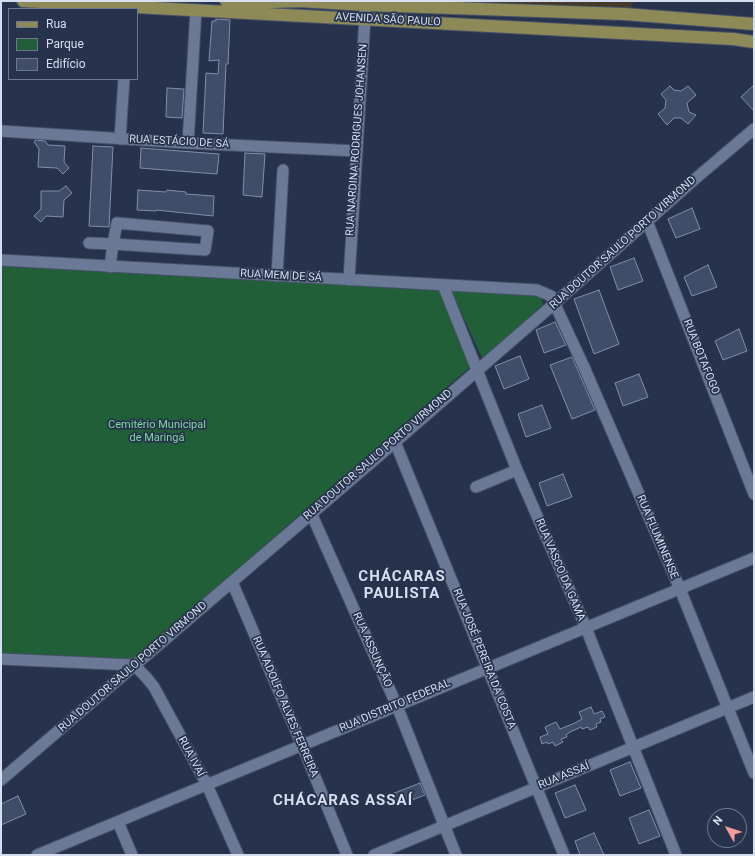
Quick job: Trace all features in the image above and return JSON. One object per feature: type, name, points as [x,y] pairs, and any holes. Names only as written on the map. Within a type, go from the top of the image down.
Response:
[{"type":"main road","name":"AVENIDA SÃO PAULO","points":[[23,1],[128,5],[733,39],[754,42]]},
{"type":"main road","name":"AVENIDA SÃO PAULO","points":[[226,1],[246,3],[299,1],[366,3],[624,14],[754,24]]},
{"type":"main road","points":[[570,31],[572,23],[577,19],[605,21],[617,18],[624,14]]},
{"type":"street","name":"RUA NARDINA RODRIGUES JOHANSEN","points":[[349,280],[366,3]]},
{"type":"street","points":[[188,143],[196,10]]},
{"type":"street","points":[[120,138],[124,80]]},
{"type":"street","name":"RUA DOUTOR SAULO PORTO VIRMOND","points":[[1,780],[395,442],[754,129]]},
{"type":"street","name":"RUA ESTÁCIO DE SÁ","points":[[1,131],[188,143],[357,151]]},
{"type":"street","points":[[277,276],[283,170]]},
{"type":"street","name":"RUA BOTAFOGO","points":[[647,221],[754,494]]},
{"type":"street","points":[[89,243],[113,244],[205,250],[208,231],[117,223],[113,244],[110,267]]},
{"type":"street","name":"RUA MEM DE SÁ","points":[[1,260],[537,290],[550,296],[555,303]]},
{"type":"street","name":"RUA VASCO DA GAMA","points":[[443,285],[518,470],[586,628],[676,855]]},
{"type":"street","name":"RUA FLUMINENSE","points":[[555,303],[680,589],[754,773]]},
{"type":"street","name":"RUA JOSÉ PEREIRA DA COSTA","points":[[395,442],[564,855]]},
{"type":"street","points":[[476,487],[518,470]]},
{"type":"street","name":"RUA ASSUNÇÃO","points":[[311,513],[397,706],[456,855]]},
{"type":"street","name":"RUA DISTRITO FEDERAL","points":[[37,855],[754,558]]},
{"type":"street","name":"RUA ADOLFO ALVES FERREIRA","points":[[232,582],[302,745],[347,855]]},
{"type":"street","points":[[1,659],[134,665]]},
{"type":"street","name":"RUA IVAÍ","points":[[134,665],[154,687],[207,785],[238,855]]},
{"type":"street","name":"RUA ASSAÍ","points":[[374,855],[754,697]]},
{"type":"street","points":[[118,822],[132,855]]},
{"type":"shaded area","points":[[432,1],[635,1],[624,14],[426,7]]},
{"type":"green space","name":"Cemitério Municipal de Maringá","points":[[1,266],[439,290],[471,366],[131,661],[1,653]]},
{"type":"green space","points":[[451,290],[530,294],[538,296],[542,300],[543,304],[483,360]]},
{"type":"building","points":[[216,19],[230,20],[228,64],[226,64],[223,134],[203,133],[206,73],[218,74],[219,60],[209,61],[212,21],[216,21]]},
{"type":"building","points":[[754,85],[754,111],[741,97]]},
{"type":"building","points":[[670,86],[674,90],[681,91],[688,86],[696,95],[687,103],[689,112],[696,115],[688,124],[681,118],[674,118],[667,125],[658,114],[665,108],[666,100],[661,94]]},
{"type":"building","points":[[167,88],[184,89],[182,118],[166,117]]},
{"type":"building","points":[[36,140],[45,141],[48,145],[65,146],[64,162],[69,168],[63,174],[57,168],[38,167],[39,149],[34,142]]},
{"type":"building","points":[[93,146],[113,147],[109,227],[89,226]]},
{"type":"building","points":[[141,148],[219,154],[217,174],[140,168]]},
{"type":"building","points":[[245,153],[265,154],[262,197],[243,195]]},
{"type":"building","points":[[66,186],[72,193],[64,200],[63,217],[46,216],[41,222],[34,216],[41,209],[41,191],[59,191]]},
{"type":"building","points":[[138,190],[166,192],[167,190],[186,192],[186,194],[214,196],[213,216],[156,210],[137,210]]},
{"type":"building","points":[[692,208],[700,229],[676,238],[668,219]]},
{"type":"building","points":[[634,258],[643,281],[618,290],[610,267]]},
{"type":"building","points":[[708,265],[717,287],[692,296],[684,277]]},
{"type":"building","points":[[599,290],[619,344],[594,354],[574,299]]},
{"type":"building","points":[[555,322],[566,345],[544,353],[536,330]]},
{"type":"building","points":[[739,329],[747,351],[723,360],[715,341]]},
{"type":"building","points":[[520,356],[529,379],[504,389],[495,366]]},
{"type":"building","points":[[572,357],[595,410],[572,419],[550,365]]},
{"type":"building","points":[[639,374],[648,397],[623,406],[615,383]]},
{"type":"building","points":[[542,405],[551,428],[526,437],[518,414]]},
{"type":"building","points":[[563,474],[572,497],[547,506],[539,483]]},
{"type":"building","points":[[591,707],[594,714],[602,711],[605,717],[600,719],[601,722],[596,724],[597,727],[590,730],[588,727],[582,729],[581,727],[570,732],[566,735],[567,737],[561,739],[563,742],[555,746],[553,742],[542,744],[540,737],[548,734],[545,727],[556,722],[560,729],[575,723],[582,719],[579,712]]},
{"type":"building","points":[[630,762],[641,788],[620,796],[610,770]]},
{"type":"building","points":[[420,783],[425,795],[396,806],[392,794]]},
{"type":"building","points":[[575,785],[586,810],[565,818],[555,793]]},
{"type":"building","points":[[18,796],[26,814],[1,825],[1,804]]},
{"type":"building","points":[[649,810],[660,836],[639,844],[629,818]]},
{"type":"building","points":[[594,833],[604,855],[580,855],[575,841]]},
{"type":"district","name":"CHÁCARAS PAULISTA","points":[[402,586]]},
{"type":"district","name":"CHÁCARAS ASSAÍ","points":[[343,801]]}]
